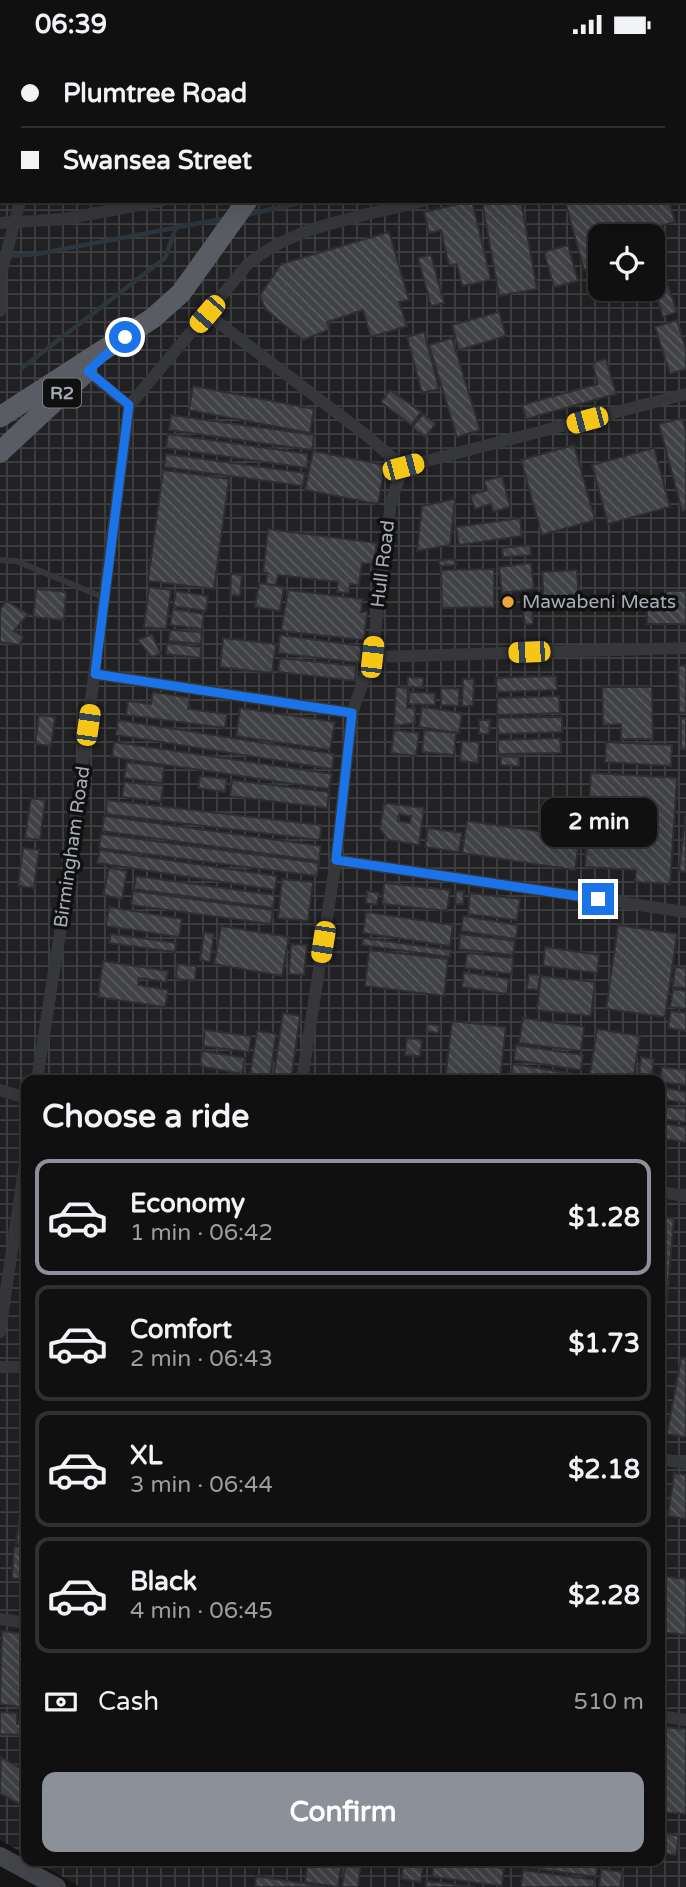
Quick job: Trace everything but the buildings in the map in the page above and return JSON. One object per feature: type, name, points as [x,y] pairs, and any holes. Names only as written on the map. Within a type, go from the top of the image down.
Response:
[{"type":"highway","name":"R2","points":[[0,451],[125,337],[181,293],[245,203]]},
{"type":"highway","name":"R2","points":[[0,417],[125,337]]},
{"type":"main road","points":[[0,1856],[57,1887]]},
{"type":"street","points":[[0,311],[1,275],[19,203]]},
{"type":"street","points":[[0,223],[13,228],[150,203]]},
{"type":"street","points":[[88,371],[129,405],[248,264],[274,245],[299,233],[414,203]]},
{"type":"street","points":[[207,314],[355,426],[403,467],[686,394]]},
{"type":"street","name":"Birmingham Road","points":[[38,1075],[95,674],[129,405]]},
{"type":"street","name":"Hull Road","points":[[303,1075],[336,860],[352,713],[372,657],[391,502],[403,467]]},
{"type":"street","points":[[372,657],[686,648]]},
{"type":"street","points":[[95,674],[352,713]]},
{"type":"street","points":[[336,860],[686,912]]},
{"type":"street","points":[[0,1090],[21,1096]]},
{"type":"street","points":[[0,1332],[21,1190]]},
{"type":"street","points":[[665,1193],[686,1196]]},
{"type":"street","points":[[0,1367],[21,1367]]},
{"type":"street","points":[[665,1460],[686,1463]]},
{"type":"street","points":[[0,1619],[21,1622]]},
{"type":"street","points":[[665,1717],[686,1720]]},
{"type":"lane","points":[[0,560],[16,561],[105,597]]},
{"type":"shaded area","points":[[0,203],[686,203],[686,1887],[80,1887],[44,1866],[665,1866],[665,1075],[21,1075],[21,1852],[0,1840]]},
{"type":"waterway","points":[[246,215],[298,203]]},
{"type":"waterway","points":[[8,256],[37,254],[227,218]]},
{"type":"waterway","points":[[22,368],[165,258],[176,228]]},
{"type":"place","name":"Mawabeni Meats","points":[[508,602]]},
{"type":"route","points":[[125,337],[88,371],[129,405],[95,674],[352,713],[336,860],[598,899]]}]
